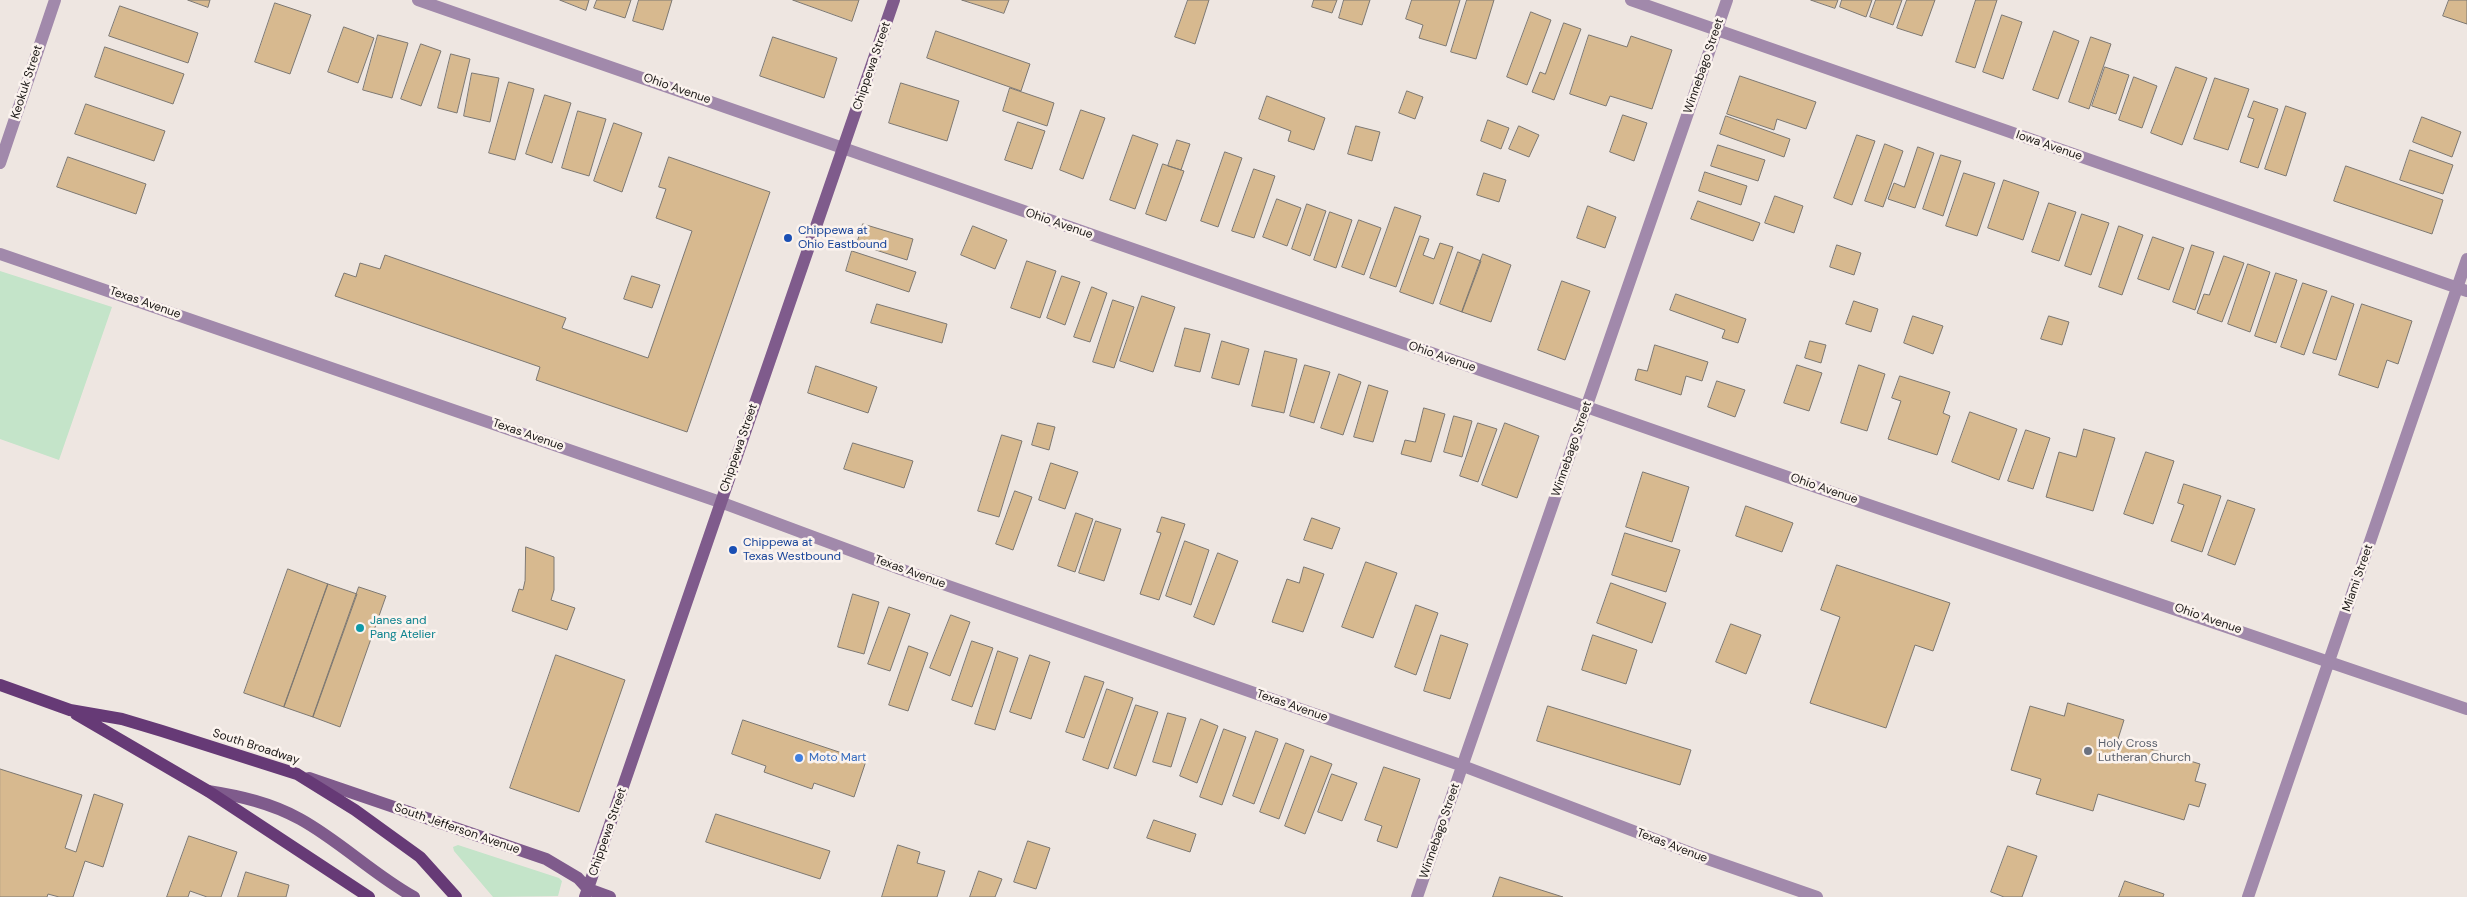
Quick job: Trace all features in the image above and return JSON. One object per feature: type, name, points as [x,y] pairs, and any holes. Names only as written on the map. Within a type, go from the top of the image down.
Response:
[{"type":"main road","name":"Chippewa Street","points":[[584,894],[894,0]]},
{"type":"main road","name":"South Broadway","points":[[0,685],[70,710],[122,720],[162,731],[297,774],[355,810],[420,857],[456,897]]},
{"type":"main road","name":"South Broadway","points":[[70,710],[208,791],[369,897]]},
{"type":"main road","name":"South Jefferson Avenue","points":[[297,774],[546,859],[578,878],[584,894],[610,897]]},
{"type":"main road","points":[[208,791],[236,795],[268,804],[300,819],[414,897]]},
{"type":"street","name":"Keokuk Street","points":[[0,164],[54,0]]},
{"type":"street","name":"Ohio Avenue","points":[[418,0],[1587,407],[2330,660],[2467,709]]},
{"type":"street","name":"Iowa Avenue","points":[[1631,0],[2462,289]]},
{"type":"street","name":"Winnebago Street","points":[[1418,897],[1727,0]]},
{"type":"street","name":"Texas Avenue","points":[[0,254],[720,502],[910,572],[1463,766],[1699,856],[1817,897]]},
{"type":"street","name":"Miami Street","points":[[2248,897],[2462,289],[2467,259]]},
{"type":"green space","points":[[0,271],[112,307],[59,460],[0,439]]},
{"type":"green space","points":[[458,845],[559,878],[562,881],[558,896],[493,897],[454,851],[453,847]]},
{"type":"building","points":[[188,0],[210,0],[208,7]]},
{"type":"building","points":[[560,0],[589,0],[586,10]]},
{"type":"building","points":[[597,0],[631,0],[625,18],[594,8]]},
{"type":"building","points":[[639,0],[672,0],[663,30],[633,21]]},
{"type":"building","points":[[793,0],[859,0],[852,21]]},
{"type":"building","points":[[962,0],[1009,0],[1004,13]]},
{"type":"building","points":[[1188,0],[1209,0],[1195,44],[1175,37]]},
{"type":"building","points":[[1314,0],[1337,0],[1332,13],[1312,7]]},
{"type":"building","points":[[1344,0],[1370,0],[1362,25],[1339,18]]},
{"type":"building","points":[[1412,0],[1460,0],[1446,46],[1419,38],[1423,25],[1406,19]]},
{"type":"building","points":[[1467,0],[1494,0],[1476,59],[1451,52]]},
{"type":"building","points":[[1811,0],[1838,0],[1835,8]]},
{"type":"building","points":[[1842,0],[1872,0],[1866,17],[1840,7]]},
{"type":"building","points":[[1876,0],[1902,0],[1893,25],[1870,17]]},
{"type":"building","points":[[1907,0],[1935,0],[1922,36],[1897,28]]},
{"type":"building","points":[[1976,0],[1997,0],[1975,68],[1956,62]]},
{"type":"building","points":[[2449,0],[2467,0],[2467,24],[2443,16]]},
{"type":"building","points":[[275,3],[311,15],[290,74],[255,62]]},
{"type":"building","points":[[120,6],[198,33],[188,63],[109,36]]},
{"type":"building","points":[[1531,12],[1551,20],[1527,85],[1507,77]]},
{"type":"building","points":[[2002,15],[2022,22],[2003,79],[1983,72]]},
{"type":"building","points":[[1564,23],[1581,29],[1554,100],[1532,92],[1540,72],[1545,74]]},
{"type":"building","points":[[344,27],[374,38],[358,83],[328,72]]},
{"type":"building","points":[[936,31],[1030,64],[1021,91],[927,58]]},
{"type":"building","points":[[2054,31],[2079,41],[2058,99],[2033,90]]},
{"type":"building","points":[[378,35],[408,43],[392,98],[363,90]]},
{"type":"building","points":[[1589,35],[1627,47],[1631,36],[1672,50],[1652,109],[1610,96],[1606,106],[1570,94]]},
{"type":"building","points":[[773,37],[837,58],[824,98],[760,76]]},
{"type":"building","points":[[2091,37],[2111,44],[2089,109],[2069,102]]},
{"type":"building","points":[[421,44],[441,51],[421,106],[401,99]]},
{"type":"building","points":[[105,47],[184,74],[173,104],[95,77]]},
{"type":"building","points":[[451,54],[470,59],[457,113],[438,108]]},
{"type":"building","points":[[2105,67],[2129,75],[2116,114],[2092,106]]},
{"type":"building","points":[[2176,67],[2207,78],[2182,145],[2151,133]]},
{"type":"building","points":[[472,73],[499,78],[490,122],[464,116]]},
{"type":"building","points":[[1740,76],[1816,102],[1806,129],[1777,119],[1774,130],[1727,114]]},
{"type":"building","points":[[2134,77],[2157,86],[2142,128],[2119,120]]},
{"type":"building","points":[[2215,78],[2249,89],[2228,150],[2194,139]]},
{"type":"building","points":[[509,82],[534,89],[515,160],[489,153]]},
{"type":"building","points":[[901,83],[959,101],[947,141],[889,123]]},
{"type":"building","points":[[1010,88],[1054,103],[1047,126],[1003,111]]},
{"type":"building","points":[[1407,91],[1423,97],[1415,119],[1399,113]]},
{"type":"building","points":[[545,95],[571,103],[552,163],[526,154]]},
{"type":"building","points":[[1267,96],[1325,118],[1314,150],[1288,141],[1291,131],[1259,119]]},
{"type":"building","points":[[2254,101],[2278,109],[2258,168],[2240,162],[2254,119],[2248,117]]},
{"type":"building","points":[[86,104],[165,131],[154,161],[75,134]]},
{"type":"building","points":[[2286,106],[2306,113],[2286,176],[2265,169]]},
{"type":"building","points":[[1081,110],[1105,118],[1083,179],[1060,170]]},
{"type":"building","points":[[578,111],[606,119],[589,176],[562,168]]},
{"type":"building","points":[[1623,115],[1647,123],[1634,161],[1610,152]]},
{"type":"building","points":[[1726,116],[1790,139],[1784,157],[1720,134]]},
{"type":"building","points":[[2422,117],[2461,132],[2452,157],[2413,142]]},
{"type":"building","points":[[1488,120],[1509,128],[1501,149],[1481,141]]},
{"type":"building","points":[[1018,122],[1045,131],[1032,169],[1005,160]]},
{"type":"building","points":[[614,123],[642,133],[622,192],[594,181]]},
{"type":"building","points":[[1356,126],[1380,132],[1372,161],[1348,154]]},
{"type":"building","points":[[1519,126],[1539,135],[1529,157],[1509,149]]},
{"type":"building","points":[[1133,135],[1158,144],[1135,209],[1110,200]]},
{"type":"building","points":[[1857,135],[1875,141],[1852,205],[1834,198]]},
{"type":"building","points":[[1177,140],[1190,144],[1181,170],[1168,166]]},
{"type":"building","points":[[1885,144],[1903,151],[1883,207],[1865,201]]},
{"type":"building","points":[[1718,145],[1765,160],[1758,181],[1711,166]]},
{"type":"building","points":[[1918,147],[1934,153],[1915,208],[1888,199],[1894,183],[1904,187]]},
{"type":"building","points":[[2410,150],[2453,165],[2443,194],[2400,180]]},
{"type":"building","points":[[1225,152],[1242,158],[1218,227],[1201,221]]},
{"type":"building","points":[[1941,155],[1961,161],[1943,216],[1923,209]]},
{"type":"building","points":[[68,157],[146,184],[136,214],[57,187]]},
{"type":"building","points":[[669,157],[770,192],[687,432],[536,380],[540,367],[335,296],[344,273],[356,277],[360,263],[380,269],[385,255],[566,318],[562,328],[648,358],[692,231],[656,218],[666,189],[659,187]]},
{"type":"building","points":[[1163,164],[1184,171],[1166,221],[1146,214]]},
{"type":"building","points":[[2346,166],[2443,200],[2432,234],[2334,201]]},
{"type":"building","points":[[1254,169],[1275,176],[1254,238],[1232,231]]},
{"type":"building","points":[[1705,172],[1747,186],[1741,205],[1699,191]]},
{"type":"building","points":[[1484,173],[1506,180],[1499,202],[1477,195]]},
{"type":"building","points":[[1964,173],[1995,183],[1977,236],[1946,226]]},
{"type":"building","points":[[2004,180],[2039,192],[2023,240],[1988,228]]},
{"type":"building","points":[[1775,196],[1803,206],[1794,233],[1765,223]]},
{"type":"building","points":[[1277,199],[1301,208],[1287,246],[1263,237]]},
{"type":"building","points":[[1698,201],[1760,223],[1753,241],[1691,219]]},
{"type":"building","points":[[2049,203],[2076,212],[2059,261],[2032,252]]},
{"type":"building","points":[[1307,204],[1326,211],[1310,256],[1292,249]]},
{"type":"building","points":[[1588,206],[1616,217],[1605,248],[1577,238]]},
{"type":"building","points":[[1395,207],[1421,216],[1396,287],[1370,278]]},
{"type":"building","points":[[1330,212],[1352,220],[1336,268],[1314,260]]},
{"type":"building","points":[[2082,214],[2109,223],[2091,275],[2065,266]]},
{"type":"building","points":[[1359,220],[1381,228],[1364,275],[1342,267]]},
{"type":"building","points":[[863,224],[913,239],[907,260],[857,244]]},
{"type":"building","points":[[973,226],[1007,240],[995,269],[961,255]]},
{"type":"building","points":[[2119,226],[2143,235],[2122,295],[2099,287]]},
{"type":"building","points":[[1420,236],[1429,239],[1423,255],[1434,259],[1440,243],[1453,247],[1433,304],[1400,292]]},
{"type":"building","points":[[2153,237],[2184,248],[2169,290],[2138,279]]},
{"type":"building","points":[[1837,245],[1861,253],[1854,275],[1830,267]]},
{"type":"building","points":[[2192,245],[2214,252],[2195,310],[2173,302]]},
{"type":"building","points":[[852,251],[916,272],[909,292],[846,271]]},
{"type":"building","points":[[1458,252],[1481,261],[1462,312],[1440,304]]},
{"type":"building","points":[[1483,254],[1511,265],[1491,322],[1462,312]]},
{"type":"building","points":[[2224,256],[2244,263],[2222,322],[2197,313],[2204,294],[2209,295]]},
{"type":"building","points":[[1027,261],[1056,271],[1040,318],[1011,308]]},
{"type":"building","points":[[2248,264],[2270,272],[2250,332],[2228,324]]},
{"type":"building","points":[[2276,273],[2297,280],[2276,343],[2255,336]]},
{"type":"building","points":[[632,276],[660,285],[652,308],[624,299]]},
{"type":"building","points":[[1062,276],[1080,282],[1065,325],[1047,318]]},
{"type":"building","points":[[1562,281],[1590,291],[1565,360],[1538,350]]},
{"type":"building","points":[[2303,283],[2327,291],[2304,355],[2281,347]]},
{"type":"building","points":[[1092,287],[1107,293],[1090,342],[1074,337]]},
{"type":"building","points":[[1676,294],[1746,319],[1738,343],[1722,338],[1725,330],[1670,310]]},
{"type":"building","points":[[1142,296],[1175,307],[1153,372],[1120,361]]},
{"type":"building","points":[[2332,296],[2354,304],[2336,360],[2313,353]]},
{"type":"building","points":[[1113,300],[1134,307],[1114,368],[1093,362]]},
{"type":"building","points":[[1854,301],[1878,309],[1871,332],[1846,324]]},
{"type":"building","points":[[877,304],[947,324],[942,343],[871,323]]},
{"type":"building","points":[[2362,304],[2412,321],[2398,364],[2387,360],[2378,388],[2339,375]]},
{"type":"building","points":[[1913,316],[1943,326],[1933,354],[1904,343]]},
{"type":"building","points":[[2049,316],[2069,322],[2062,345],[2041,339]]},
{"type":"building","points":[[1185,328],[1210,334],[1200,372],[1175,366]]},
{"type":"building","points":[[1222,341],[1249,349],[1239,385],[1212,378]]},
{"type":"building","points":[[1810,341],[1826,345],[1821,363],[1805,358]]},
{"type":"building","points":[[1655,345],[1708,362],[1702,381],[1686,376],[1681,395],[1635,380],[1638,369],[1647,371]]},
{"type":"building","points":[[1265,351],[1297,359],[1284,413],[1252,406]]},
{"type":"building","points":[[1305,365],[1330,372],[1314,423],[1290,416]]},
{"type":"building","points":[[1797,365],[1822,373],[1809,411],[1784,403]]},
{"type":"building","points":[[1859,365],[1885,374],[1867,431],[1841,423]]},
{"type":"building","points":[[816,366],[877,387],[868,413],[808,393]]},
{"type":"building","points":[[1339,374],[1361,382],[1343,435],[1321,428]]},
{"type":"building","points":[[1900,376],[1950,392],[1943,413],[1950,416],[1937,455],[1888,439],[1901,401],[1892,398]]},
{"type":"building","points":[[1717,381],[1745,390],[1735,417],[1708,407]]},
{"type":"building","points":[[1369,385],[1388,391],[1373,442],[1354,437]]},
{"type":"building","points":[[1424,408],[1445,414],[1431,462],[1401,454],[1405,440],[1415,442]]},
{"type":"building","points":[[1970,412],[2017,429],[1999,480],[1952,462]]},
{"type":"building","points":[[1454,416],[1472,421],[1462,457],[1444,452]]},
{"type":"building","points":[[1038,423],[1055,427],[1049,450],[1032,445]]},
{"type":"building","points":[[1478,423],[1497,429],[1478,482],[1460,476]]},
{"type":"building","points":[[1505,423],[1539,436],[1517,498],[1482,485]]},
{"type":"building","points":[[2084,429],[2115,438],[2093,511],[2046,497],[2059,452],[2076,457]]},
{"type":"building","points":[[2026,430],[2050,438],[2033,489],[2008,481]]},
{"type":"building","points":[[1002,435],[1022,441],[999,517],[978,511]]},
{"type":"building","points":[[853,443],[913,461],[904,488],[844,469]]},
{"type":"building","points":[[2146,452],[2174,461],[2153,524],[2124,514]]},
{"type":"building","points":[[1051,463],[1078,472],[1065,509],[1039,500]]},
{"type":"building","points":[[1643,472],[1689,487],[1672,542],[1626,527]]},
{"type":"building","points":[[2184,484],[2221,496],[2202,552],[2171,541],[2184,505],[2178,503]]},
{"type":"building","points":[[1015,491],[1032,497],[1013,550],[996,544]]},
{"type":"building","points":[[2228,500],[2255,509],[2235,565],[2208,555]]},
{"type":"building","points":[[1746,506],[1793,523],[1782,552],[1736,536]]},
{"type":"building","points":[[1076,513],[1093,519],[1075,572],[1058,566]]},
{"type":"building","points":[[1162,517],[1185,524],[1159,600],[1140,594],[1161,533],[1157,532]]},
{"type":"building","points":[[1312,518],[1340,528],[1332,549],[1304,540]]},
{"type":"building","points":[[1096,521],[1121,529],[1104,581],[1079,573]]},
{"type":"building","points":[[1625,533],[1680,550],[1666,592],[1612,575]]},
{"type":"building","points":[[1185,541],[1209,550],[1191,605],[1166,596]]},
{"type":"building","points":[[526,547],[554,557],[554,590],[551,600],[575,608],[567,630],[512,611],[519,589],[523,590],[525,581]]},
{"type":"building","points":[[1218,553],[1238,561],[1214,625],[1194,617]]},
{"type":"building","points":[[1366,562],[1397,573],[1373,638],[1342,627]]},
{"type":"building","points":[[1837,565],[1950,603],[1933,651],[1915,645],[1886,728],[1810,703],[1840,617],[1821,610]]},
{"type":"building","points":[[1304,567],[1324,574],[1303,632],[1272,622],[1287,579],[1299,583]]},
{"type":"building","points":[[288,569],[328,584],[284,707],[244,693]]},
{"type":"building","points":[[1611,583],[1666,603],[1652,643],[1597,623]]},
{"type":"building","points":[[328,584],[357,594],[313,717],[284,707]]},
{"type":"building","points":[[359,587],[386,596],[340,727],[313,717]]},
{"type":"building","points":[[853,594],[879,602],[864,654],[838,647]]},
{"type":"building","points":[[1416,605],[1438,613],[1416,675],[1395,667]]},
{"type":"building","points":[[889,607],[910,614],[890,671],[868,664]]},
{"type":"building","points":[[951,615],[970,622],[950,676],[930,668]]},
{"type":"building","points":[[1731,624],[1761,635],[1746,674],[1716,662]]},
{"type":"building","points":[[1441,635],[1468,644],[1450,699],[1424,691]]},
{"type":"building","points":[[1593,635],[1637,650],[1626,684],[1582,670]]},
{"type":"building","points":[[972,641],[993,648],[972,707],[952,700]]},
{"type":"building","points":[[909,646],[928,653],[908,711],[889,705]]},
{"type":"building","points":[[998,651],[1018,658],[995,730],[975,724]]},
{"type":"building","points":[[556,655],[625,680],[579,812],[510,788]]},
{"type":"building","points":[[1030,655],[1050,662],[1031,719],[1010,712]]},
{"type":"building","points":[[1085,676],[1104,682],[1084,738],[1066,732]]},
{"type":"building","points":[[1107,689],[1133,698],[1108,769],[1083,760]]},
{"type":"building","name":"Holy Cross Lutheran Church","points":[[2068,703],[2124,720],[2118,739],[2200,764],[2195,781],[2206,784],[2199,807],[2189,804],[2184,820],[2098,794],[2093,811],[2036,794],[2041,779],[2011,770],[2030,706],[2064,716]]},
{"type":"building","points":[[1136,705],[1158,712],[1136,776],[1114,768]]},
{"type":"building","points":[[1548,706],[1691,750],[1680,785],[1537,741]]},
{"type":"building","points":[[1168,713],[1186,718],[1171,767],[1153,762]]},
{"type":"building","points":[[1201,719],[1218,726],[1197,783],[1180,776]]},
{"type":"building","name":"Moto Mart","points":[[743,720],[866,761],[854,797],[814,783],[812,789],[764,772],[766,766],[732,754]]},
{"type":"building","points":[[1224,729],[1246,737],[1222,805],[1200,797]]},
{"type":"building","points":[[1256,731],[1278,739],[1254,804],[1233,796]]},
{"type":"building","points":[[1286,743],[1304,750],[1279,819],[1260,812]]},
{"type":"building","points":[[1311,756],[1332,764],[1305,834],[1285,826]]},
{"type":"building","points":[[1384,767],[1420,779],[1397,848],[1377,841],[1382,826],[1365,820]]},
{"type":"building","points":[[0,769],[82,795],[65,848],[76,852],[94,794],[123,804],[103,867],[85,861],[73,897],[59,897],[48,894],[47,897],[0,897]]},
{"type":"building","points":[[1332,774],[1357,783],[1342,821],[1318,812]]},
{"type":"building","points":[[716,814],[830,851],[820,879],[706,842]]},
{"type":"building","points":[[1154,820],[1196,834],[1190,852],[1147,838]]},
{"type":"building","points":[[189,836],[237,852],[221,897],[207,897],[190,891],[188,897],[167,897]]},
{"type":"building","points":[[1028,841],[1050,848],[1036,889],[1014,882]]},
{"type":"building","points":[[898,845],[920,852],[917,863],[945,871],[937,897],[882,897]]},
{"type":"building","points":[[2008,846],[2037,856],[2022,897],[2004,897],[1991,892]]},
{"type":"building","points":[[979,871],[1002,879],[995,897],[970,897]]},
{"type":"building","points":[[246,872],[289,885],[286,897],[238,897]]},
{"type":"building","points":[[1500,877],[1563,897],[1493,897]]},
{"type":"building","points":[[2125,881],[2164,894],[2163,897],[2119,897]]},
{"type":"place","name":"Chippewa at Ohio Eastbound","points":[[788,238]]},
{"type":"place","name":"Chippewa at Texas Westbound","points":[[733,550]]},
{"type":"place","name":"Janes and Pang Atelier","points":[[360,628]]},
{"type":"place","name":"Holy Cross Lutheran Church","points":[[2088,751]]},
{"type":"place","name":"Moto Mart","points":[[799,758]]}]
